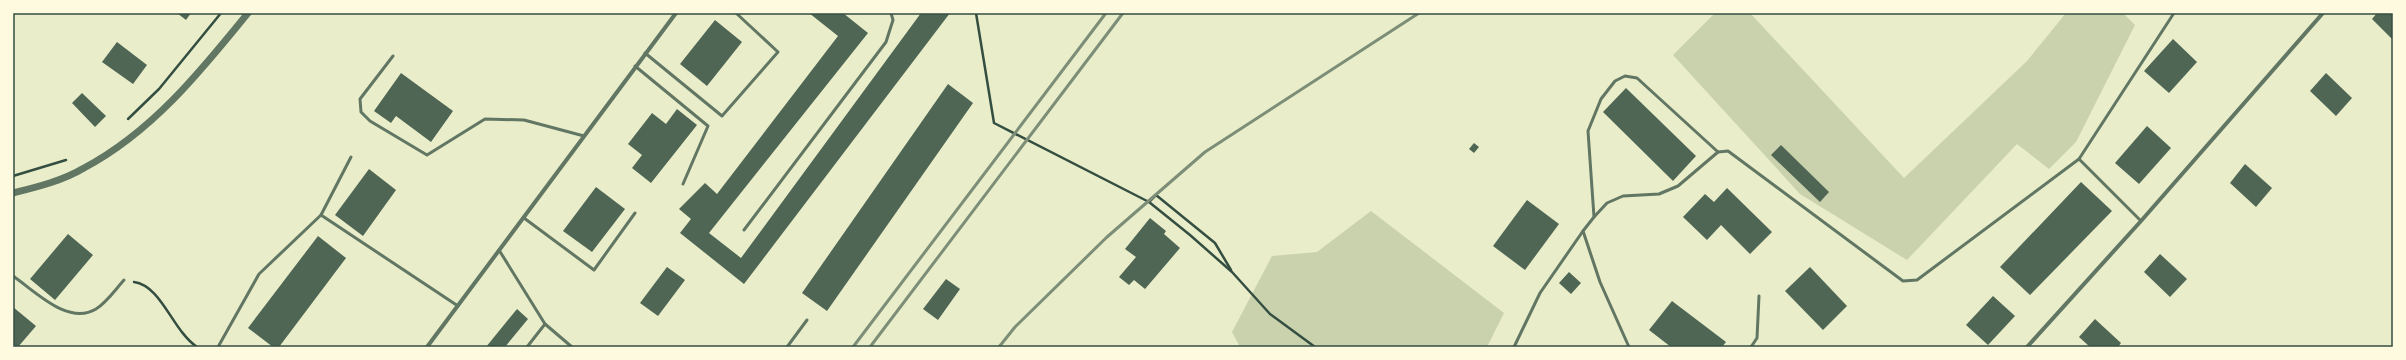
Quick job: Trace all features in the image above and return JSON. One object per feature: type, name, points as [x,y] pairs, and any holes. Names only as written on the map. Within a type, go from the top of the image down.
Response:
[{"type":"street","points":[[13,194],[55,182],[84,169],[131,139],[196,77],[248,13]]},
{"type":"street","points":[[427,347],[676,13]]},
{"type":"street","points":[[2026,347],[2141,221],[2323,13]]},
{"type":"lane","points":[[645,53],[722,116],[778,52],[736,13]]},
{"type":"lane","points":[[744,230],[886,42],[893,20],[891,13]]},
{"type":"lane","points":[[1514,347],[1540,293],[1583,231],[1607,203],[1623,196],[1659,194],[1678,186],[1718,152],[1728,151],[1903,281],[1918,280],[2079,159],[2174,13]]},
{"type":"lane","points":[[393,56],[360,99],[361,112],[370,121],[427,155],[485,119],[524,120],[584,136]]},
{"type":"lane","points":[[635,66],[708,126],[683,184]]},
{"type":"lane","points":[[1594,217],[1588,131],[1601,99],[1615,80],[1625,76],[1637,78],[1718,152]]},
{"type":"lane","points":[[218,347],[259,274],[321,215],[351,157]]},
{"type":"lane","points":[[2079,159],[2141,221]]},
{"type":"lane","points":[[524,218],[594,270],[635,213]]},
{"type":"lane","points":[[321,215],[458,306]]},
{"type":"lane","points":[[1583,231],[1600,282],[1629,347]]},
{"type":"lane","points":[[499,250],[545,324],[572,347]]},
{"type":"lane","points":[[13,276],[62,310],[73,313],[87,313],[96,309],[124,280]]},
{"type":"lane","points":[[1751,347],[1758,338],[1759,296]]},
{"type":"lane","points":[[787,347],[807,320]]},
{"type":"lane","points":[[527,347],[545,324]]},
{"type":"lane","points":[[2030,343],[2035,347]]},
{"type":"path","points":[[125,122],[159,89],[221,13]]},
{"type":"path","points":[[976,13],[994,122],[1148,202],[1190,235],[1232,272],[1270,314],[1315,347]]},
{"type":"path","points":[[13,176],[74,158]]},
{"type":"path","points":[[1148,202],[1156,195],[1215,243],[1232,272]]},
{"type":"path","points":[[124,280],[141,283],[154,291],[186,340],[197,347]]},
{"type":"green space","points":[[1715,13],[1750,13],[1904,178],[2027,61],[2066,13],[2123,13],[2135,25],[2076,142],[2049,169],[2017,144],[1907,260],[1800,194],[1673,55]]},
{"type":"green space","points":[[1371,211],[1504,313],[1487,347],[1240,347],[1232,332],[1272,256],[1317,252]]},
{"type":"building","points":[[177,13],[191,13],[186,20]]},
{"type":"building","points":[[809,13],[843,13],[868,33],[709,233],[741,258],[921,13],[950,13],[744,284],[680,233],[691,219],[679,209],[705,183],[717,194],[838,36]]},
{"type":"building","points":[[2377,13],[2393,13],[2393,40],[2372,19]]},
{"type":"building","points":[[715,20],[742,42],[707,86],[680,64]]},
{"type":"building","points":[[2173,39],[2197,62],[2169,93],[2144,71]]},
{"type":"building","points":[[117,42],[147,65],[133,84],[102,62]]},
{"type":"building","points":[[401,73],[453,111],[431,142],[396,116],[391,123],[374,111]]},
{"type":"building","points":[[2326,73],[2352,98],[2336,116],[2310,91]]},
{"type":"building","points":[[948,84],[973,103],[827,311],[802,293]]},
{"type":"building","points":[[1626,88],[1696,156],[1673,181],[1603,112]]},
{"type":"building","points":[[82,93],[106,116],[95,127],[72,103]]},
{"type":"building","points":[[677,109],[697,125],[651,183],[632,168],[642,155],[628,144],[652,113],[666,124]]},
{"type":"building","points":[[2147,126],[2171,148],[2139,184],[2115,163]]},
{"type":"building","points":[[1474,143],[1479,147],[1474,153],[1469,149]]},
{"type":"building","points":[[1781,145],[1829,192],[1820,202],[1771,155]]},
{"type":"building","points":[[2245,164],[2272,188],[2256,207],[2230,183]]},
{"type":"building","points":[[369,169],[396,190],[363,236],[335,215]]},
{"type":"building","points":[[2081,182],[2112,211],[2030,295],[2000,267]]},
{"type":"building","points":[[596,187],[625,209],[592,252],[563,231]]},
{"type":"building","points":[[1727,188],[1772,232],[1750,254],[1721,225],[1707,240],[1683,217],[1705,194],[1714,202]]},
{"type":"building","points":[[1527,200],[1559,224],[1525,270],[1493,246]]},
{"type":"building","points":[[1150,218],[1166,231],[1164,234],[1180,248],[1145,289],[1134,280],[1129,285],[1119,277],[1136,257],[1125,249]]},
{"type":"building","points":[[68,234],[93,255],[55,300],[30,279]]},
{"type":"building","points":[[318,236],[346,258],[279,347],[273,347],[248,328]]},
{"type":"building","points":[[2160,254],[2187,279],[2170,297],[2144,272]]},
{"type":"building","points":[[667,267],[685,280],[658,316],[640,303]]},
{"type":"building","points":[[1810,267],[1847,306],[1823,330],[1785,291]]},
{"type":"building","points":[[1569,272],[1581,283],[1571,294],[1559,283]]},
{"type":"building","points":[[946,279],[960,289],[938,320],[923,309]]},
{"type":"building","points":[[1993,296],[2015,316],[1988,345],[1966,325]]},
{"type":"building","points":[[1672,301],[1726,342],[1722,347],[1671,347],[1649,330]]},
{"type":"building","points":[[13,307],[36,326],[18,347],[13,347]]},
{"type":"building","points":[[517,309],[528,319],[505,347],[486,347]]},
{"type":"building","points":[[2095,319],[2121,343],[2118,347],[2090,347],[2079,337]]},
{"type":"railway","points":[[853,347],[1106,13]]},
{"type":"railway","points":[[870,347],[1123,13]]},
{"type":"railway","points":[[999,347],[1015,327],[1107,237],[1205,152],[1419,13]]}]
